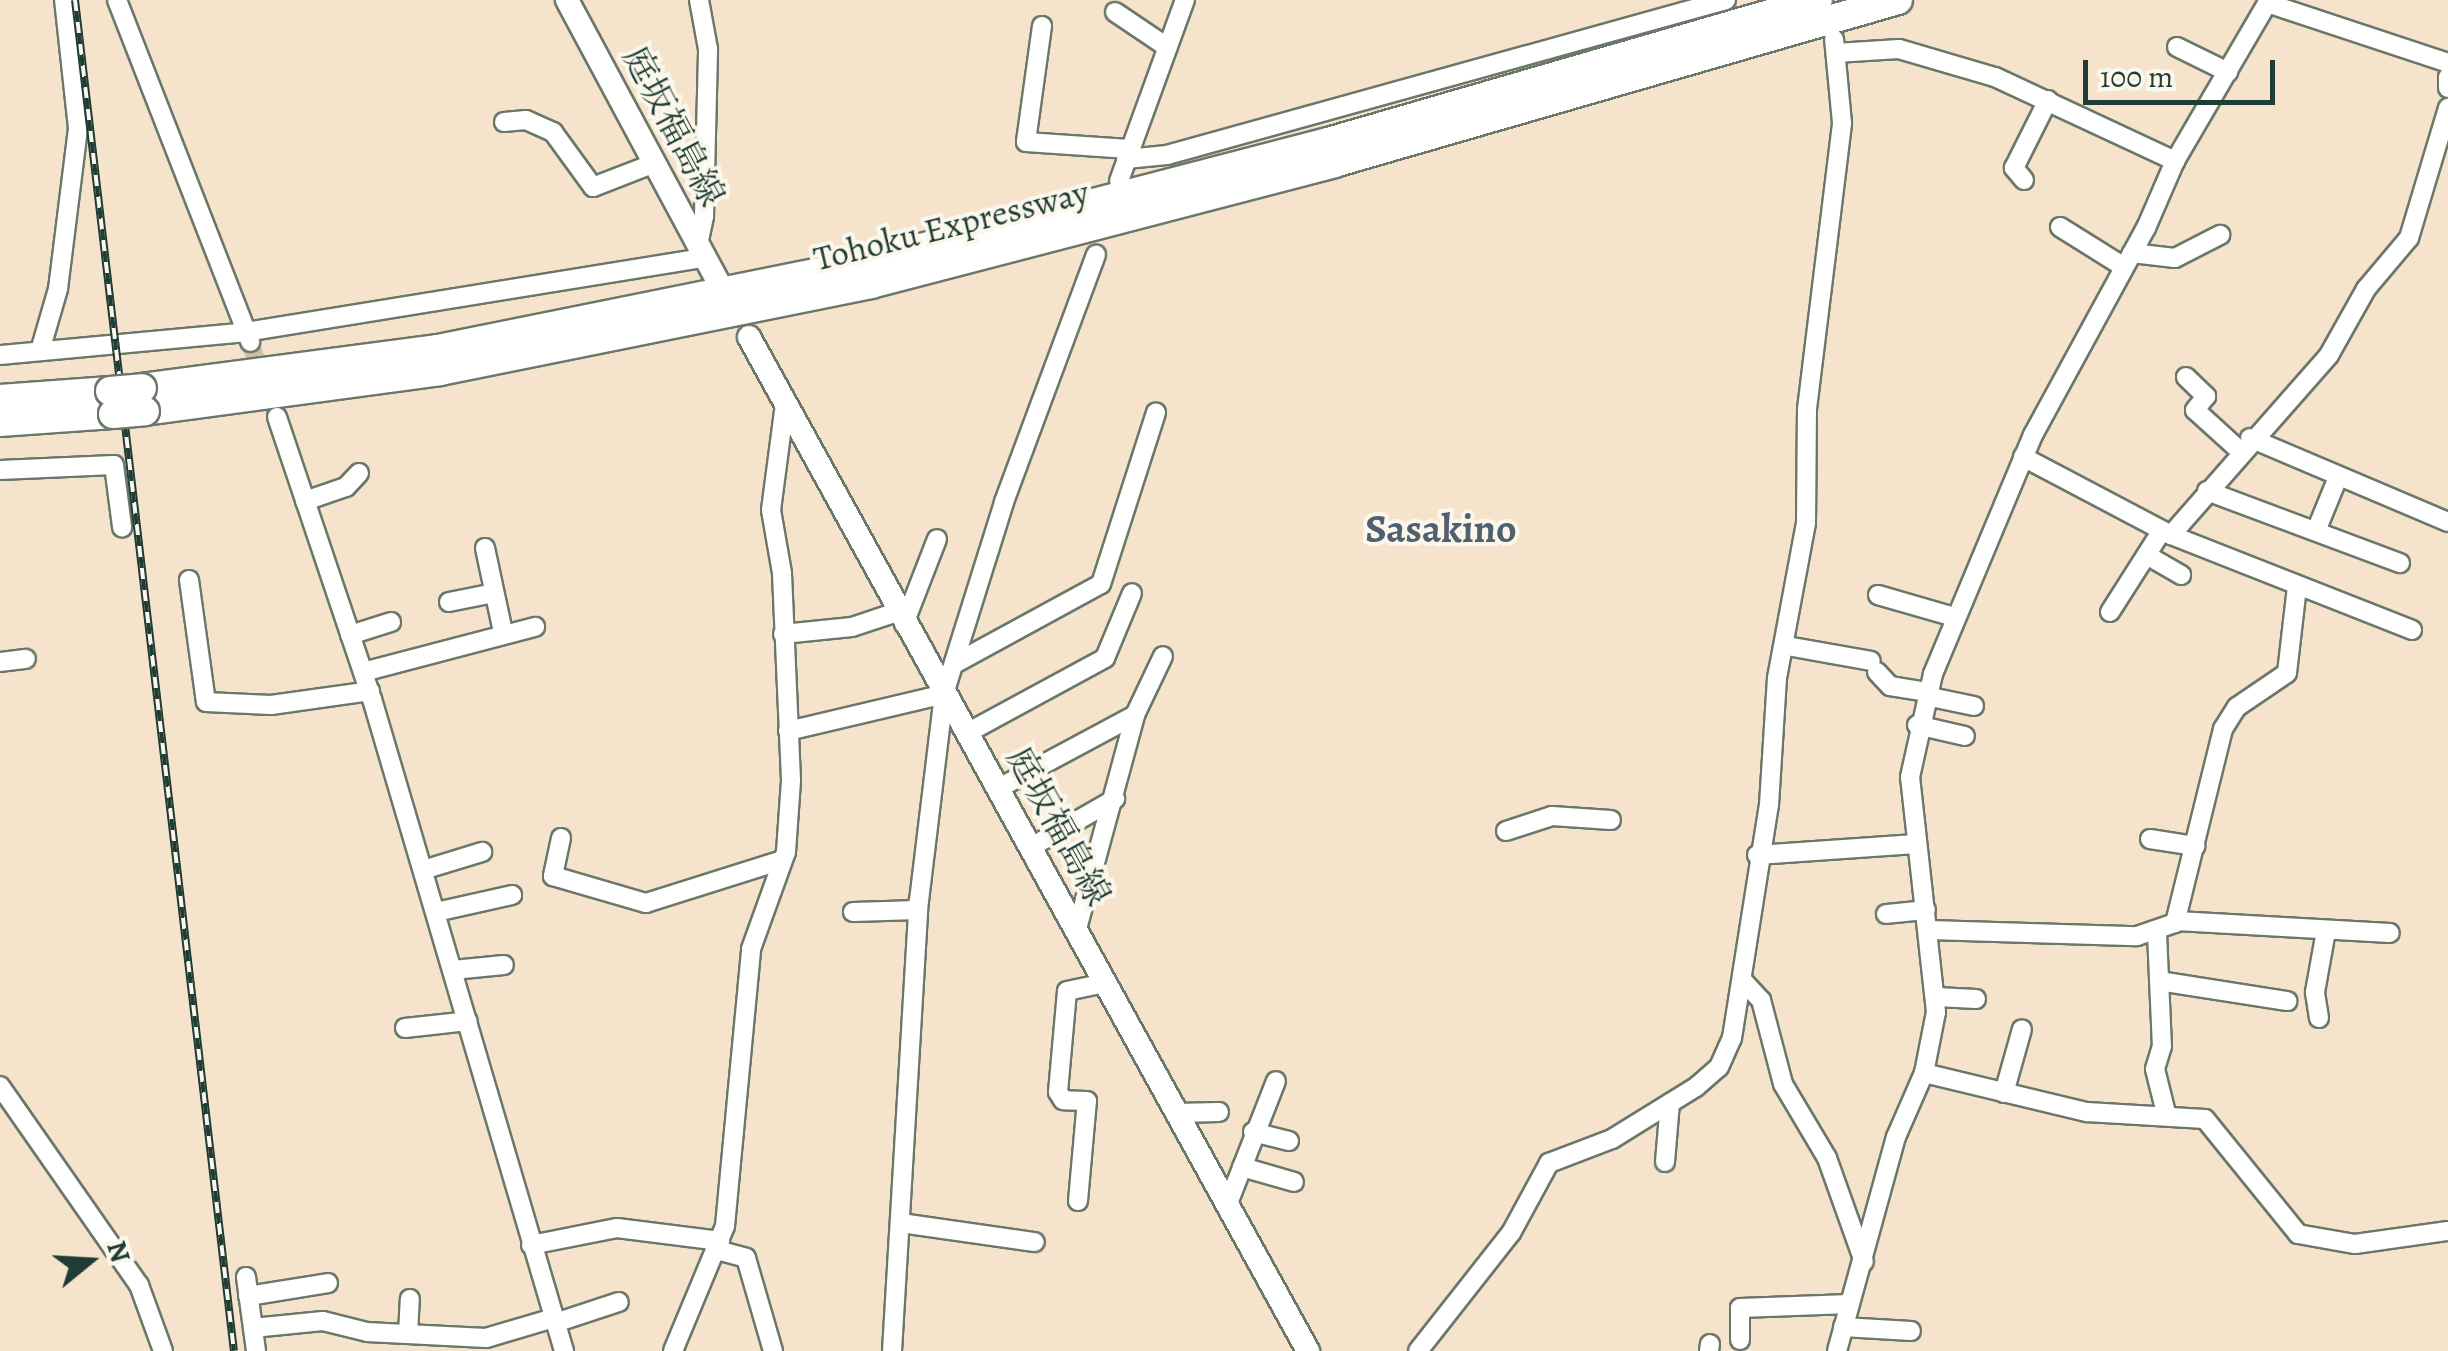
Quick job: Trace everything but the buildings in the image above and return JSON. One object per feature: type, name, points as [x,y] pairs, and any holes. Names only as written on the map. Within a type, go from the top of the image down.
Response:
[{"type":"highway","name":"Tohoku Expressway","points":[[143,400],[438,349],[862,264],[1310,147],[1818,0]]},
{"type":"highway","name":"Tohoku Expressway","points":[[0,422],[112,403],[440,371],[871,284],[1296,173],[1898,0]]},
{"type":"highway","name":"Tohoku Expressway","points":[[0,399],[112,403]]},
{"type":"main road","name":"庭坂福島線","points":[[567,0],[719,284]]},
{"type":"main road","name":"庭坂福島線","points":[[748,337],[1308,1351]]},
{"type":"street","points":[[40,351],[58,289],[78,128],[64,0]]},
{"type":"street","points":[[117,0],[248,337]]},
{"type":"street","points":[[0,355],[248,337],[701,251],[708,50],[700,0]]},
{"type":"street","points":[[1119,181],[1186,0]]},
{"type":"street","points":[[1042,26],[1026,142],[1167,155],[1726,0]]},
{"type":"street","points":[[1837,1351],[1896,1137],[1924,1074],[1937,998],[1910,777],[1917,725],[1954,617],[2023,457],[2128,260],[2175,161],[2268,2],[2448,63]]},
{"type":"street","points":[[1115,12],[1167,47]]},
{"type":"street","points":[[1418,1351],[1511,1233],[1550,1163],[1612,1139],[1718,1067],[1744,982],[1757,855],[1770,791],[1777,678],[1787,646],[1806,523],[1809,390],[1842,122],[1835,46],[1913,52],[2048,100],[2175,161]]},
{"type":"street","points":[[2176,47],[2228,72]]},
{"type":"street","points":[[2448,76],[2448,88]]},
{"type":"street","points":[[2024,180],[2014,168],[2048,100]]},
{"type":"street","points":[[2110,612],[2166,534],[2329,355],[2366,289],[2409,238],[2448,108]]},
{"type":"street","points":[[504,122],[526,120],[553,132],[593,187],[655,163]]},
{"type":"street","points":[[2060,228],[2128,260],[2175,258],[2220,235]]},
{"type":"street","points":[[892,1351],[918,910],[944,694],[1004,502],[1096,254]]},
{"type":"street","points":[[2186,378],[2206,396],[2195,410],[2245,444],[2448,522]]},
{"type":"street","points":[[673,1351],[718,1245],[736,1147],[751,949],[782,860],[788,731],[782,573],[771,510],[785,404]]},
{"type":"street","points":[[954,664],[1101,584],[1156,414]]},
{"type":"street","points":[[277,417],[370,692],[564,1351]]},
{"type":"street","points":[[2023,457],[2166,534],[2412,630]]},
{"type":"street","points":[[0,470],[114,465],[122,527]]},
{"type":"street","points":[[306,501],[346,486],[359,474]]},
{"type":"street","points":[[2316,532],[2338,478]]},
{"type":"street","points":[[2207,491],[2400,563]]},
{"type":"street","points":[[782,634],[901,618],[938,539]]},
{"type":"street","points":[[485,548],[502,632]]},
{"type":"street","points":[[2150,557],[2181,575]]},
{"type":"street","points":[[189,580],[206,702],[272,704],[370,692]]},
{"type":"street","points":[[2176,921],[2223,728],[2236,707],[2287,673],[2297,586]]},
{"type":"street","points":[[450,602],[494,593]]},
{"type":"street","points":[[967,733],[1105,658],[1132,593]]},
{"type":"street","points":[[1878,595],[1954,617]]},
{"type":"street","points":[[350,636],[391,622]]},
{"type":"street","points":[[363,672],[502,632],[535,627]]},
{"type":"street","points":[[1787,646],[1874,667],[1890,686],[1974,706]]},
{"type":"street","points":[[1077,929],[1135,715],[1163,656]]},
{"type":"street","points":[[0,662],[26,659]]},
{"type":"street","points":[[788,731],[944,694]]},
{"type":"street","points":[[999,788],[1135,715]]},
{"type":"street","points":[[1917,725],[1965,736]]},
{"type":"street","points":[[1031,847],[1115,799]]},
{"type":"street","points":[[1506,832],[1552,816],[1611,820]]},
{"type":"street","points":[[561,838],[553,876],[646,903],[782,860]]},
{"type":"street","points":[[2150,839],[2194,846]]},
{"type":"street","points":[[1757,855],[1916,844]]},
{"type":"street","points":[[423,870],[482,852]]},
{"type":"street","points":[[436,912],[512,895]]},
{"type":"street","points":[[853,912],[918,910]]},
{"type":"street","points":[[1886,914],[1926,910]]},
{"type":"street","points":[[1928,930],[2004,936],[2157,933],[2176,921],[2390,933]]},
{"type":"street","points":[[2320,1018],[2315,992],[2326,931]]},
{"type":"street","points":[[2157,933],[2162,1046],[2155,1069],[2166,1114]]},
{"type":"street","points":[[453,970],[504,965]]},
{"type":"street","points":[[2159,980],[2287,1001]]},
{"type":"street","points":[[1744,982],[1761,1000],[1783,1084],[1827,1158],[1864,1262]]},
{"type":"street","points":[[1078,1201],[1087,1102],[1062,1100],[1058,1092],[1067,991],[1106,983]]},
{"type":"street","points":[[1937,998],[1976,998]]},
{"type":"street","points":[[405,1028],[468,1021]]},
{"type":"street","points":[[2004,1093],[2022,1029]]},
{"type":"street","points":[[1924,1074],[2087,1112],[2166,1114],[2212,1123],[2298,1234],[2355,1244],[2448,1231]]},
{"type":"street","points":[[1227,1206],[1276,1081]]},
{"type":"street","points":[[0,1086],[140,1285],[163,1351]]},
{"type":"street","points":[[1665,1162],[1670,1103]]},
{"type":"street","points":[[1177,1113],[1218,1112]]},
{"type":"street","points":[[1253,1132],[1289,1141]]},
{"type":"street","points":[[1242,1168],[1294,1182]]},
{"type":"street","points":[[901,1223],[1036,1242]]},
{"type":"street","points":[[531,1245],[617,1228],[718,1245],[746,1258],[773,1351]]},
{"type":"street","points":[[256,1351],[247,1287],[328,1283]]},
{"type":"street","points":[[408,1334],[410,1299]]},
{"type":"street","points":[[253,1328],[323,1321],[355,1330],[486,1338],[619,1302]]},
{"type":"street","points":[[1740,1340],[1740,1308],[1850,1304]]},
{"type":"street","points":[[1844,1328],[1911,1331]]},
{"type":"street","points":[[355,1330],[358,1351]]},
{"type":"tunnel","points":[[250,343],[277,417]]},
{"type":"railway","points":[[75,0],[234,1351]]},
{"type":"district","name":"Sasakino","points":[[1441,529]]}]
